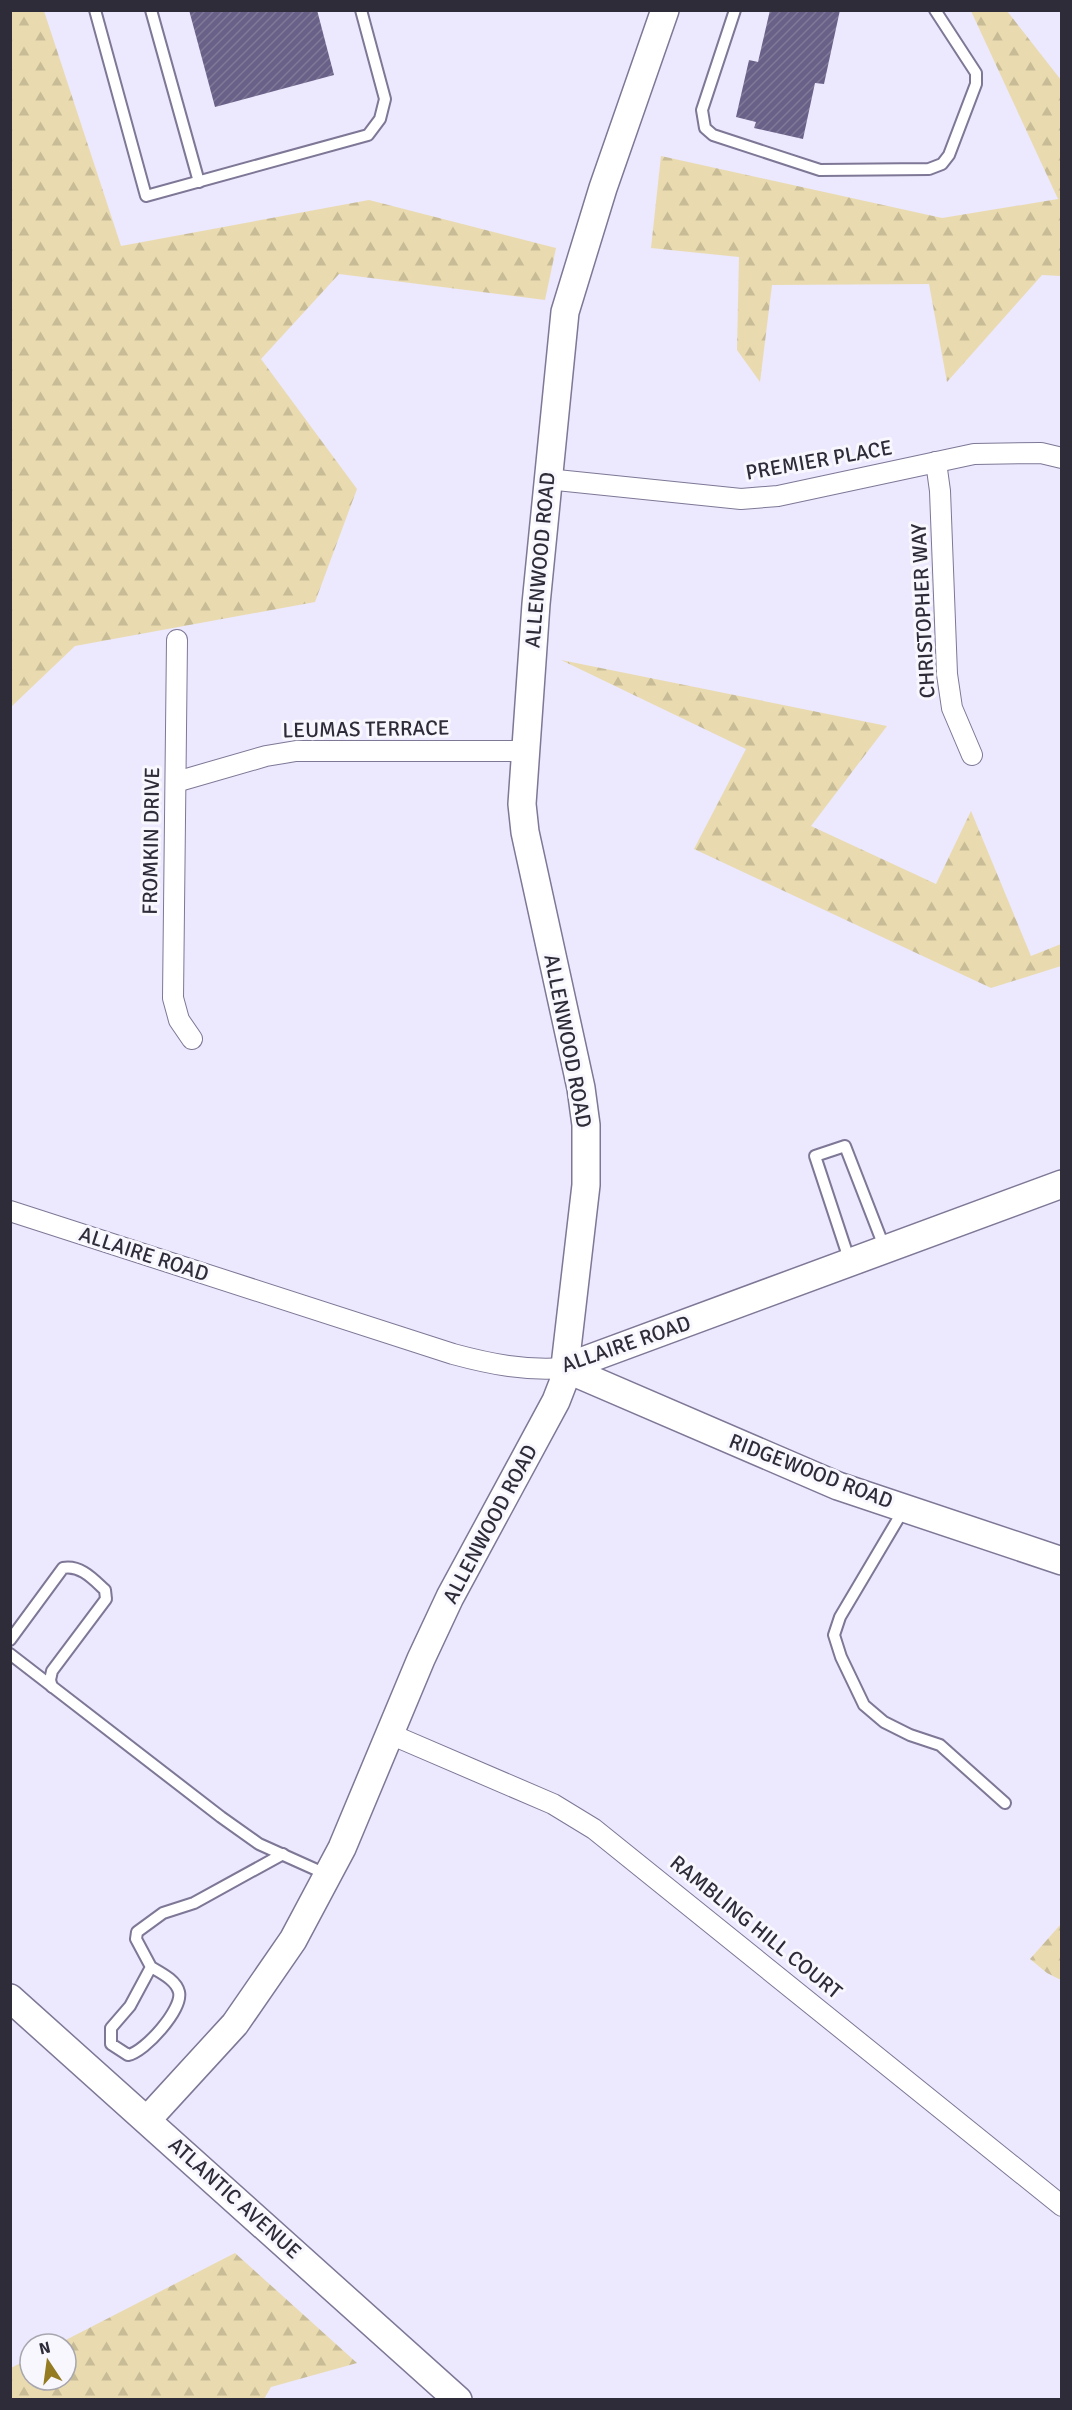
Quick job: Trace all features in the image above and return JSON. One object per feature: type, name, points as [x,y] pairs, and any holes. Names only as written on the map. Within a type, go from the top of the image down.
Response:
[{"type":"main road","name":"ALLENWOOD ROAD","points":[[147,2120],[241,2016],[293,1940],[328,1875],[450,1597],[556,1401],[563,1383],[586,1185],[586,1125],[579,1077],[525,832],[522,804],[525,751],[547,479],[565,312],[599,198],[665,10]]},
{"type":"main road","name":"ALLAIRE ROAD","points":[[564,1368],[1062,1184]]},
{"type":"main road","name":"RIDGEWOOD ROAD","points":[[564,1368],[838,1486],[1062,1561]]},
{"type":"main road","name":"ATLANTIC AVENUE","points":[[10,1998],[458,2400]]},
{"type":"street","name":"PREMIER PLACE","points":[[547,479],[741,499],[778,496],[974,454],[1041,453],[1062,458]]},
{"type":"street","name":"CHRISTOPHER WAY","points":[[936,462],[940,491],[947,674],[952,708],[972,755]]},
{"type":"street","name":"FROMKIN DRIVE","points":[[177,639],[173,998],[179,1020],[192,1039]]},
{"type":"street","name":"LEUMAS TERRACE","points":[[176,782],[266,756],[296,751],[525,751]]},
{"type":"street","name":"ALLAIRE ROAD","points":[[10,1211],[453,1354],[508,1367],[536,1370],[564,1368]]},
{"type":"street","name":"RAMBLING HILL COURT","points":[[390,1734],[553,1804],[594,1829],[1062,2206]]},
{"type":"lane","points":[[95,10],[146,196],[368,135],[380,119],[385,99],[361,10]]},
{"type":"lane","points":[[151,10],[199,182]]},
{"type":"lane","points":[[735,10],[702,110],[705,128],[713,135],[820,170],[929,169],[942,164],[949,155],[976,84],[976,73],[935,10]]},
{"type":"lane","points":[[850,1263],[815,1156],[845,1146],[885,1250]]},
{"type":"lane","points":[[904,1507],[840,1617],[834,1635],[840,1657],[864,1705],[884,1722],[910,1735],[940,1745],[1005,1803]]},
{"type":"lane","points":[[10,1640],[63,1568],[73,1566],[105,1590],[106,1599],[52,1671],[50,1680],[52,1687]]},
{"type":"lane","points":[[10,1654],[221,1817],[260,1844],[328,1875]]},
{"type":"lane","points":[[151,1967],[130,2006],[111,2028],[109,2036],[111,2044],[128,2055],[144,2048],[178,2006],[176,1986],[151,1967],[136,1939],[137,1932],[163,1913],[194,1903],[283,1854]]},
{"type":"green space","points":[[11,10],[44,11],[121,246],[369,200],[556,248],[545,300],[339,274],[261,359],[357,489],[315,602],[75,646],[11,707]]},
{"type":"green space","points":[[971,11],[1007,11],[1061,80],[1061,276],[1042,275],[947,382],[929,284],[772,285],[760,382],[737,350],[739,257],[651,248],[661,156],[942,218],[1058,199]]},
{"type":"green space","points":[[561,660],[887,726],[811,826],[936,884],[971,811],[1031,956],[1061,944],[1061,966],[991,988],[694,849],[746,749]]},
{"type":"green space","points":[[1061,1924],[1061,1980],[1047,1973],[1030,1959]]},
{"type":"green space","points":[[235,2253],[357,2363],[271,2387],[264,2399],[11,2399],[11,2368],[18,2364],[18,2392],[78,2392],[78,2334]]},
{"type":"building","points":[[189,10],[317,10],[334,75],[215,107]]},
{"type":"building","points":[[770,10],[840,10],[824,84],[815,83],[803,139],[754,128],[756,122],[736,117],[749,60],[758,62]]}]
